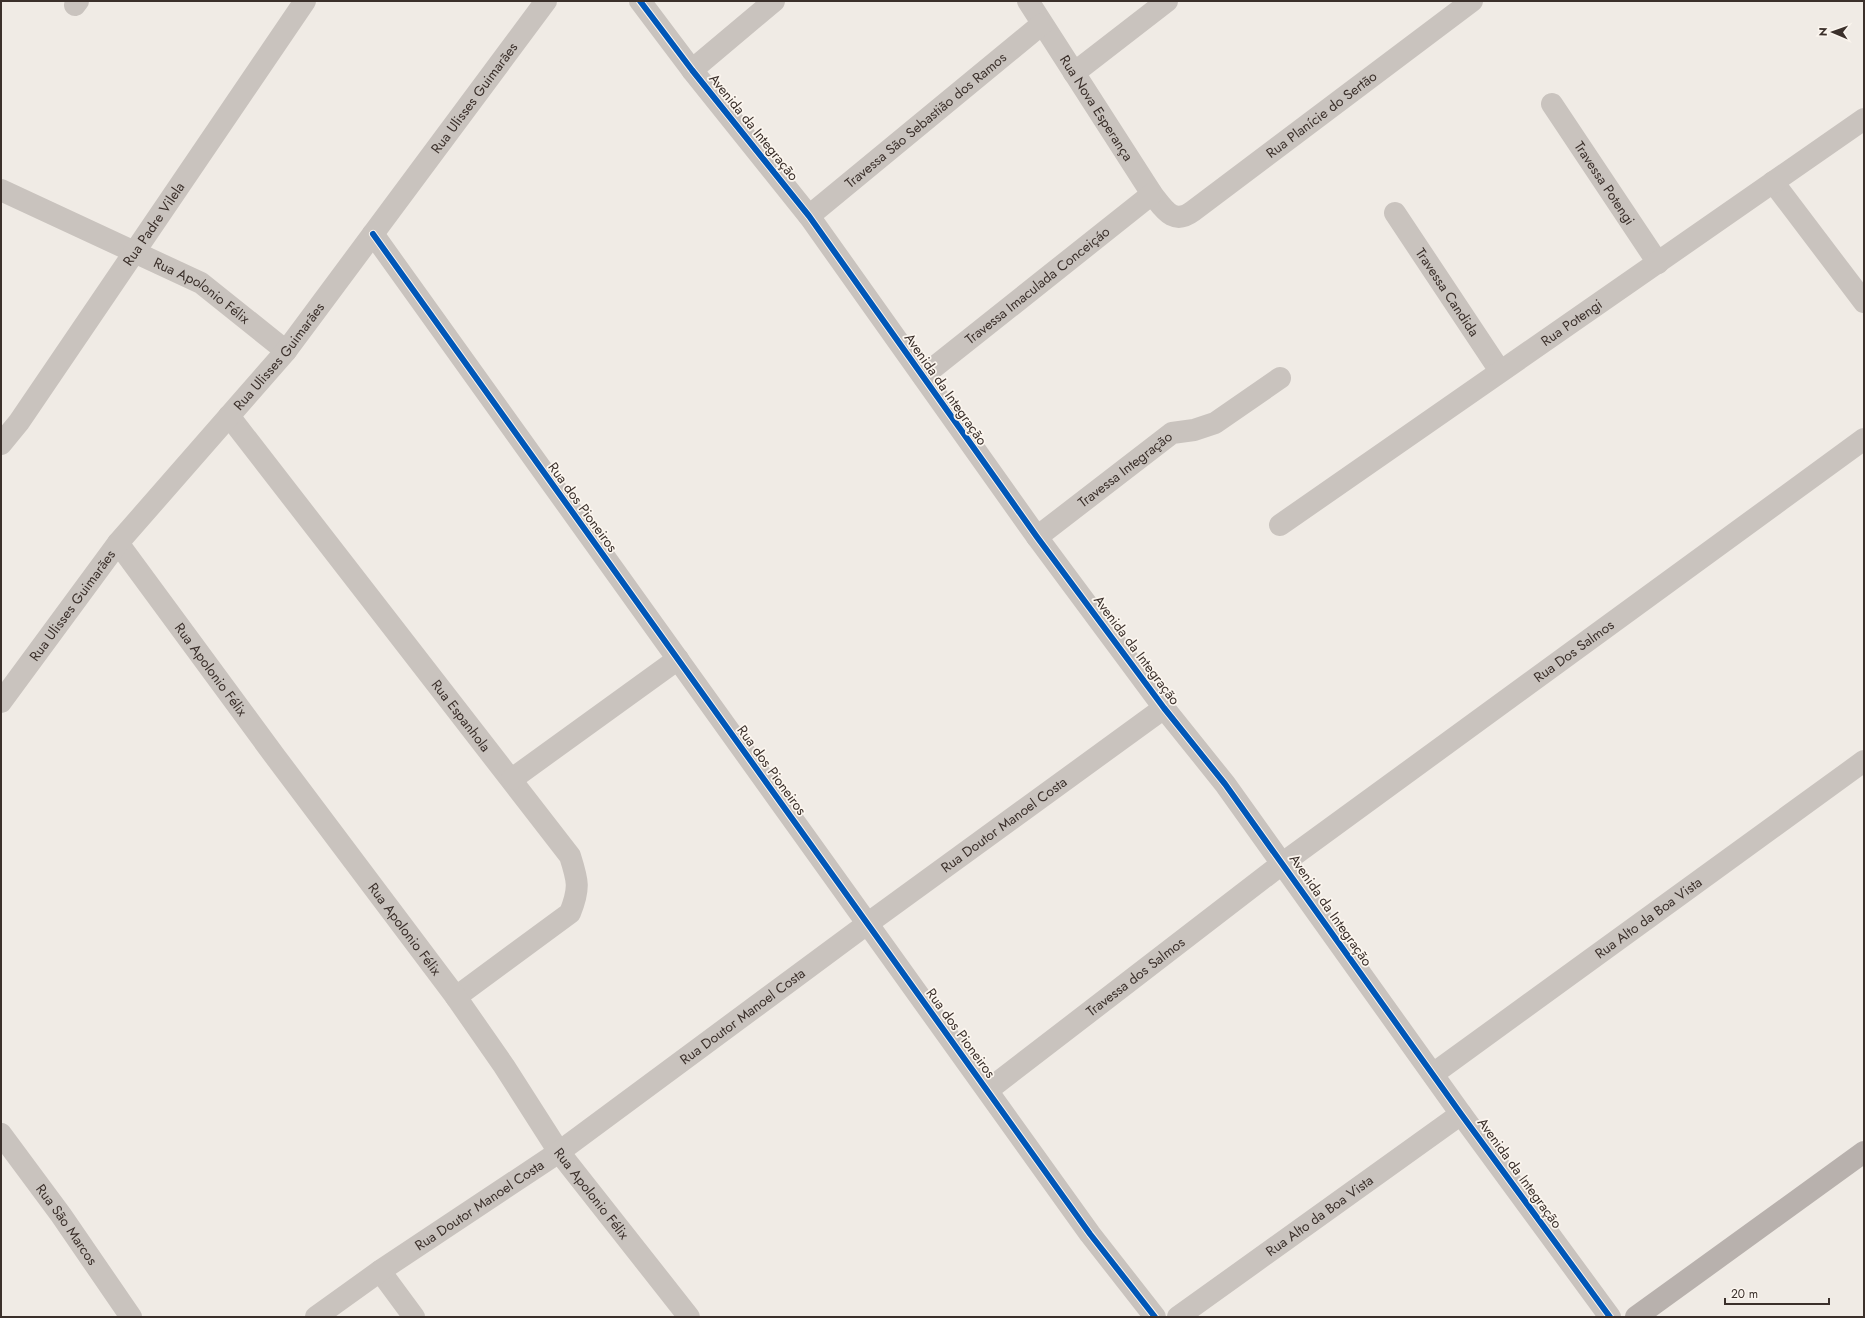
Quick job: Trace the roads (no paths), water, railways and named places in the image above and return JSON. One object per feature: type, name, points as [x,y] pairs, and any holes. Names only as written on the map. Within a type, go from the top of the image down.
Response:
[{"type":"main road","points":[[1636,1317],[1864,1152]]},
{"type":"street","name":"Rua Padre Vilela","points":[[1,444],[23,416],[305,1]]},
{"type":"street","name":"Rua Ulisses Guimarães","points":[[1,702],[118,543],[286,351],[546,1]]},
{"type":"street","name":"Avenida da Integração","points":[[640,1],[692,70],[810,216],[1037,537],[1164,708],[1225,784],[1283,863],[1461,1114],[1610,1317]]},
{"type":"street","points":[[692,70],[774,1]]},
{"type":"street","name":"Rua Nova Esperança","points":[[1028,1],[1152,194],[1167,213]]},
{"type":"street","points":[[1074,73],[1167,1]]},
{"type":"street","name":"Rua Planície do Sertão","points":[[1167,213],[1176,218],[1186,217],[1472,1]]},
{"type":"street","name":"Travessa São Sebastião dos Ramos","points":[[810,216],[1042,24]]},
{"type":"street","name":"Travessa Potengi","points":[[1552,104],[1658,263]]},
{"type":"street","name":"Rua Potengi","points":[[1280,525],[1864,119]]},
{"type":"street","points":[[1772,182],[1864,302]]},
{"type":"street","name":"Rua Apolonio Félix","points":[[1,190],[201,283],[286,351]]},
{"type":"street","name":"Travessa Imaculada Conceiçáo","points":[[922,376],[1152,194]]},
{"type":"street","name":"Travessa Candida","points":[[1395,213],[1500,371]]},
{"type":"street","name":"Rua dos Pioneiros","points":[[373,234],[866,924],[988,1090],[1090,1234],[1155,1317]]},
{"type":"street","name":"Travessa Integração","points":[[1037,537],[1172,432],[1194,430],[1215,423],[1280,378]]},
{"type":"street","name":"Rua Espanhola","points":[[229,416],[512,779],[570,856],[577,876],[577,895],[570,913],[456,996]]},
{"type":"street","name":"Rua Dos Salmos","points":[[1283,863],[1864,439]]},
{"type":"street","name":"Rua Apolonio Félix","points":[[118,543],[274,755],[456,996],[504,1066],[559,1152],[689,1317]]},
{"type":"street","points":[[512,779],[678,659]]},
{"type":"street","name":"Rua Doutor Manoel Costa","points":[[316,1317],[380,1271],[559,1152],[866,924],[1164,708]]},
{"type":"street","name":"Rua Alto da Boa Vista","points":[[1433,1074],[1864,761]]},
{"type":"street","name":"Travessa dos Salmos","points":[[988,1090],[1283,863]]},
{"type":"street","name":"Rua Alto da Boa Vista","points":[[1178,1317],[1461,1114]]},
{"type":"street","name":"Rua São Marcos","points":[[1,1134],[61,1215],[132,1317]]},
{"type":"street","points":[[380,1271],[414,1317]]}]
